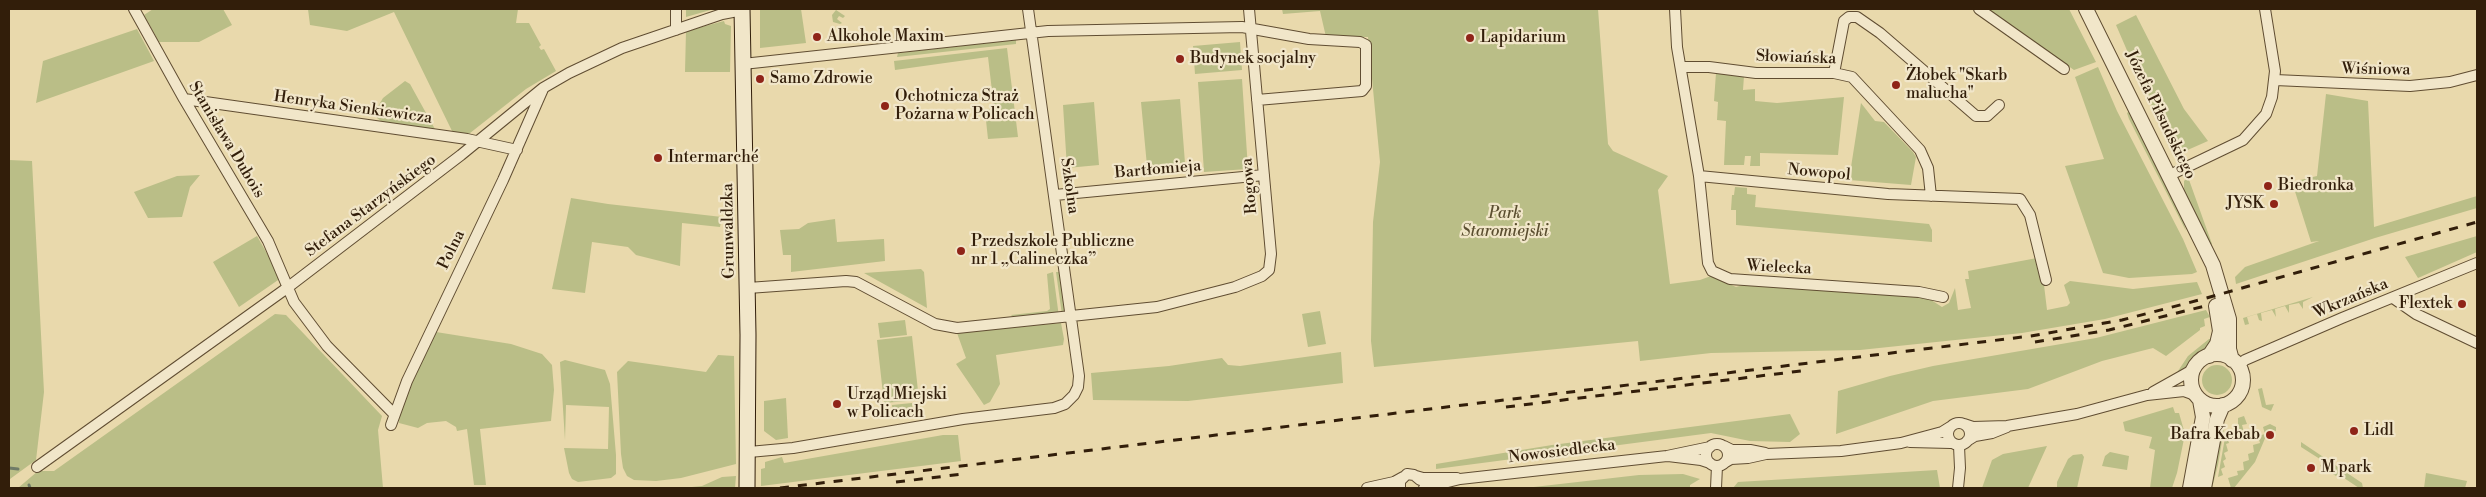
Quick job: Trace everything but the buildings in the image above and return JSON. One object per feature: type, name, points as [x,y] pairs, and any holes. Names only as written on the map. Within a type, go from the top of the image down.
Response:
[{"type":"main road","name":"Grunwaldzka","points":[[742,9],[748,288],[749,452],[747,488]]},
{"type":"street","name":"Stanisława Dubois","points":[[134,9],[184,99],[268,241],[294,302],[327,346],[394,414]]},
{"type":"street","points":[[676,9],[676,30]]},
{"type":"street","name":"Stefana Starzyńskiego","points":[[37,467],[287,288],[478,142],[543,88],[597,59],[722,14],[742,9]]},
{"type":"street","name":"Szkolna","points":[[749,452],[793,448],[963,419],[1054,408],[1065,404],[1073,397],[1078,387],[1079,378],[1072,317],[1028,9]]},
{"type":"street","name":"Rogowa","points":[[1072,317],[1157,307],[1178,302],[1252,281],[1269,270],[1271,254],[1249,9]]},
{"type":"street","points":[[1675,9],[1681,66],[1699,176]]},
{"type":"street","points":[[1979,9],[2064,70]]},
{"type":"street","name":"Józefa Piłsudskiego","points":[[2086,9],[2214,265],[2228,314],[2230,328],[2229,349],[2242,378],[2241,388],[2237,396],[2223,405],[2217,419],[2204,488]]},
{"type":"street","points":[[2170,175],[2229,148],[2248,135],[2266,114],[2275,80],[2265,9]]},
{"type":"street","points":[[1834,73],[1842,26],[1849,17],[1857,17],[1866,21],[1976,116],[1987,116],[1999,105]]},
{"type":"street","points":[[744,64],[1032,33],[1180,27],[1251,29],[1309,39],[1364,42],[1367,50],[1365,89],[1362,91],[1257,100]]},
{"type":"street","name":"Słowiańska","points":[[1681,66],[1714,67],[1756,73],[1834,73],[1852,76],[1920,150],[1928,168],[1930,196]]},
{"type":"street","name":"Wiśniowa","points":[[2275,80],[2326,84],[2410,86],[2450,82],[2477,75]]},
{"type":"street","name":"Polna","points":[[391,425],[394,414],[455,278],[517,150],[543,88]]},
{"type":"street","name":"Henryka Sienkiewicza","points":[[184,99],[478,142],[517,150]]},
{"type":"street","name":"Bartłomieja","points":[[1055,194],[1264,175]]},
{"type":"street","name":"Nowopol","points":[[1699,176],[1861,192],[2020,199],[2030,215],[2046,280]]},
{"type":"street","name":"Wielecka","points":[[1699,176],[1708,263],[1712,271],[1730,280],[1920,292],[1943,297]]},
{"type":"street","name":"Józefa Piłsudskiego","points":[[2200,237],[2220,321],[2217,344],[2210,356]]},
{"type":"street","name":"Wkrzańska","points":[[2235,363],[2477,263]]},
{"type":"street","points":[[748,288],[846,281],[856,282],[935,324],[950,328],[1072,317]]},
{"type":"street","points":[[2393,298],[2416,314],[2477,343]]},
{"type":"street","points":[[2190,488],[2203,416],[2198,397],[2191,383],[2194,369],[2201,360],[2210,356],[2221,355],[2235,363]]},
{"type":"street","name":"Nowosiedlecka","points":[[2147,395],[2194,369]]},
{"type":"street","name":"Nowosiedlecka","points":[[1909,442],[1926,435],[1942,432],[1956,423],[1973,427],[2008,426],[2077,414],[2147,395],[2181,391],[2198,397]]},
{"type":"street","points":[[2198,397],[2210,405],[2223,405]]},
{"type":"street","points":[[1958,488],[1960,468],[1959,443],[1970,432],[1964,424]]},
{"type":"street","name":"Nowosiedlecka","points":[[1667,456],[1717,464],[1731,459],[1766,454],[1849,450],[1909,442],[1959,443],[1974,436],[1992,433],[2008,426]]},
{"type":"street","points":[[1950,427],[1947,434],[1959,443]]},
{"type":"street","name":"Nowosiedlecka","points":[[1416,476],[1422,488],[1460,479],[1667,456],[1716,444],[1731,450],[1750,450],[1766,454]]},
{"type":"street","points":[[1716,488],[1717,464],[1728,455],[1724,446]]},
{"type":"street","points":[[1710,447],[1706,455],[1717,464]]},
{"type":"street","name":"Nowosiedlecka","points":[[1366,488],[1394,482],[1403,476],[1411,474],[1423,478],[1460,479]]},
{"type":"street","points":[[1400,488],[1400,481],[1403,476]]},
{"type":"green space","points":[[153,9],[223,9],[232,25],[199,42],[159,42],[144,15]]},
{"type":"green space","points":[[308,9],[518,9],[516,23],[529,23],[541,45],[539,47],[541,50],[544,49],[556,71],[526,89],[465,137],[452,131],[394,12],[347,31],[310,25]]},
{"type":"green space","points":[[686,9],[714,9],[686,17]]},
{"type":"green space","points":[[760,9],[801,9],[806,43],[760,48]]},
{"type":"green space","name":"Park Staromiejski","points":[[1282,9],[1598,9],[1608,144],[1613,151],[1668,176],[1658,190],[1670,284],[1700,280],[1711,276],[1736,287],[1743,285],[1925,296],[1942,307],[1949,303],[1955,288],[1958,310],[1971,308],[1965,279],[1969,279],[1968,271],[2037,258],[2044,285],[2047,310],[2067,306],[2070,303],[2064,285],[2070,281],[2133,289],[2197,282],[2202,294],[2105,319],[2022,333],[1860,350],[1711,353],[1640,361],[1638,341],[1374,367],[1371,341],[1373,222],[1380,162],[1368,37],[1326,37],[1320,11],[1283,14]]},
{"type":"green space","points":[[1987,9],[2069,9],[2096,62],[2074,70]]},
{"type":"green space","points":[[836,10],[845,16],[843,18],[839,16],[837,19],[842,23],[840,24],[833,22],[832,15]]},
{"type":"green space","points":[[2136,15],[2184,109],[2208,141],[2183,152],[2168,145],[2116,25]]},
{"type":"green space","points":[[724,21],[725,24],[731,26],[730,72],[685,72],[686,31]]},
{"type":"green space","points":[[137,29],[154,61],[36,103],[43,61]]},
{"type":"green space","points":[[1016,40],[1016,44],[897,57],[898,53]]},
{"type":"green space","points":[[1240,42],[1242,70],[1195,74],[1193,46]]},
{"type":"green space","points":[[1007,48],[1018,137],[988,139],[985,111],[994,108],[988,57],[895,70],[894,61]]},
{"type":"green space","points":[[2098,67],[2117,111],[2183,239],[2197,272],[2192,274],[2129,278],[2103,273],[2065,166],[2104,159],[2075,77]]},
{"type":"green space","points":[[1716,73],[1744,76],[1743,90],[1755,89],[1755,101],[1777,103],[1844,97],[1838,155],[1760,153],[1760,166],[1750,166],[1751,156],[1745,156],[1744,165],[1724,165],[1726,121],[1717,120],[1718,102],[1714,101]]},
{"type":"green space","points":[[1242,79],[1248,169],[1204,172],[1198,82]]},
{"type":"green space","points":[[405,81],[410,84],[436,131],[385,124],[377,118],[377,108],[383,98]]},
{"type":"green space","points":[[2326,94],[2368,101],[2374,227],[2477,196],[2477,208],[2375,238],[2236,284],[2235,277],[2245,267],[2319,241],[2311,242],[2292,182],[2317,176]]},
{"type":"green space","points":[[1180,99],[1185,163],[1147,166],[1141,102]]},
{"type":"green space","points":[[1094,102],[1099,165],[1067,168],[1063,105]]},
{"type":"green space","points":[[1861,103],[1875,121],[1884,122],[1913,152],[1916,157],[1911,185],[1849,180]]},
{"type":"green space","points":[[2132,109],[2180,210],[2186,231],[2129,119],[2127,113]]},
{"type":"green space","points":[[9,160],[32,161],[44,392],[36,460],[10,479]]},
{"type":"green space","points":[[200,175],[190,187],[182,217],[148,218],[134,192],[177,176]]},
{"type":"green space","points":[[2188,177],[2212,244],[2210,246],[2184,191],[2184,181]]},
{"type":"green space","points":[[1735,187],[1747,188],[1747,194],[1756,195],[1755,207],[1929,224],[1932,230],[1932,242],[1736,225],[1736,210],[1731,210],[1732,195],[1734,195]]},
{"type":"green space","points":[[571,198],[722,217],[720,227],[682,223],[680,266],[636,255],[628,247],[592,242],[585,293],[552,289]]},
{"type":"green space","points":[[835,219],[837,242],[884,239],[885,261],[791,272],[791,255],[783,255],[780,230],[799,229],[808,223]]},
{"type":"green space","points":[[257,236],[281,278],[239,307],[213,262]]},
{"type":"green space","points":[[2477,236],[2477,252],[2418,278],[2405,257]]},
{"type":"green space","points":[[921,269],[924,272],[927,308],[864,273]]},
{"type":"green space","points":[[1053,272],[1059,317],[1013,317],[1011,315],[1047,311],[1050,309],[1047,274]]},
{"type":"green space","points":[[1056,272],[1061,272],[1065,311],[1062,315]]},
{"type":"green space","points":[[2313,297],[2303,302],[2303,309],[2299,303],[2289,305],[2289,313],[2285,306],[2275,309],[2276,317],[2272,310],[2261,313],[2262,321],[2259,320],[2257,314],[2247,317],[2249,324],[2245,325],[2243,318]]},
{"type":"green space","points":[[2206,310],[2210,317],[2204,319],[2205,326],[2166,356],[2153,348],[2102,361],[2028,389],[1933,401],[1836,434],[1838,391],[1933,366],[2096,338]]},
{"type":"green space","points":[[1320,311],[1326,344],[1308,347],[1302,314]]},
{"type":"green space","points":[[275,314],[286,315],[382,416],[378,430],[383,488],[18,488],[38,471],[54,471]]},
{"type":"green space","points":[[905,320],[907,335],[880,338],[878,323]]},
{"type":"green space","points":[[1061,323],[1064,339],[1063,345],[996,355],[1000,384],[990,402],[984,405],[956,364],[966,358],[957,333]]},
{"type":"green space","points":[[436,332],[511,344],[542,354],[552,365],[554,390],[551,421],[480,429],[486,485],[474,485],[467,429],[457,431],[456,427],[446,421],[427,423],[418,428],[399,423],[400,408]]},
{"type":"green space","points":[[912,336],[919,400],[884,403],[877,340]]},
{"type":"green space","points":[[2209,339],[2212,339],[2206,348],[2193,359],[2186,370],[2176,374],[2188,356]]},
{"type":"green space","points":[[1341,352],[1343,383],[1188,401],[1093,400],[1091,373],[1169,366],[1222,358],[1228,365],[1240,366]]},
{"type":"green space","points":[[718,355],[734,356],[736,464],[681,478],[656,481],[634,480],[627,476],[623,468],[621,454],[617,372],[628,361],[706,372]]},
{"type":"green space","points":[[565,360],[605,370],[610,384],[616,455],[616,474],[611,478],[578,482],[572,479],[569,473],[564,448],[608,449],[609,407],[566,405],[565,440],[560,362]]},
{"type":"green space","points":[[2217,365],[2228,369],[2232,380],[2228,391],[2217,395],[2206,391],[2202,380],[2206,369]]},
{"type":"green space","points":[[2262,388],[2266,405],[2274,404],[2271,411],[2262,407],[2258,389]]},
{"type":"green space","points":[[786,398],[788,438],[776,440],[764,431],[764,401]]},
{"type":"green space","points":[[912,403],[913,412],[893,414],[892,405]]},
{"type":"green space","points":[[2173,407],[2175,413],[2179,413],[2185,434],[2177,473],[2172,488],[2150,488],[2155,450],[2149,448],[2152,437],[2125,431],[2123,422]]},
{"type":"green space","points":[[1790,414],[1800,434],[1790,442],[1750,441],[1711,433],[1436,469],[1436,464],[1552,445]]},
{"type":"green space","points":[[2244,416],[2247,424],[2242,425],[2244,432],[2238,433],[2238,418]]},
{"type":"green space","points":[[2270,424],[2276,427],[2276,431],[2269,429],[2255,462],[2234,488],[2231,488],[2228,478],[2238,475],[2237,471],[2244,470],[2243,462],[2249,460],[2248,454],[2254,452],[2253,445],[2260,443],[2258,436],[2265,434],[2263,427]]},
{"type":"green space","points":[[2220,428],[2224,429],[2218,465],[2212,488],[2209,488]]},
{"type":"green space","points":[[2226,432],[2229,443],[2226,444],[2228,451],[2224,453],[2226,459],[2223,461],[2225,467],[2221,469],[2223,475],[2218,477]]},
{"type":"green space","points":[[943,435],[958,435],[961,461],[761,486],[761,469],[765,468],[765,462],[782,457],[784,463]]},
{"type":"green space","points":[[2301,442],[2362,483],[2363,488],[2359,488],[2338,474],[2336,476],[2320,466],[2323,461],[2301,447]]},
{"type":"green space","points":[[2047,446],[2028,488],[1982,488],[1992,460],[2003,454]]},
{"type":"green space","points":[[2110,452],[2129,456],[2127,470],[2102,466],[2105,456]]},
{"type":"green space","points":[[2082,454],[2084,457],[2077,488],[2057,488],[2057,482],[2068,459],[2073,455]]},
{"type":"green space","points":[[1937,470],[1940,488],[1733,488],[1738,482]]},
{"type":"green space","points":[[2426,473],[2467,481],[2465,488],[2424,488]]},
{"type":"green space","points":[[1683,474],[1700,479],[1690,485],[1690,488],[1525,488],[1639,475]]},
{"type":"green space","points":[[736,476],[735,488],[682,488],[702,486],[722,477]]},
{"type":"waterway","points":[[9,468],[18,469]]},
{"type":"railway","points":[[780,488],[2031,336],[2122,320],[2477,222]]},
{"type":"railway","points":[[2035,342],[2109,330],[2205,306]]},
{"type":"railway","points":[[1506,407],[1809,370]]},
{"type":"railway","points":[[896,482],[963,474]]},
{"type":"place","name":"Alkohole Maxim","points":[[817,37]]},
{"type":"place","name":"Lapidarium","points":[[1470,38]]},
{"type":"place","name":"Budynek socjalny","points":[[1180,59]]},
{"type":"place","name":"Samo Zdrowie","points":[[760,79]]},
{"type":"place","name":"Żłobek \"Skarb malucha\"","points":[[1896,85]]},
{"type":"place","name":"Ochotnicza Straż Pożarna w Policach","points":[[885,106]]},
{"type":"place","name":"Intermarché","points":[[658,158]]},
{"type":"place","name":"Biedronka","points":[[2268,186]]},
{"type":"place","name":"JYSK","points":[[2274,204]]},
{"type":"place","name":"Przedszkole Publiczne nr 1 „Calineczka”","points":[[961,251]]},
{"type":"place","name":"Flextek","points":[[2462,304]]},
{"type":"place","name":"Urząd Miejski w Policach","points":[[837,404]]},
{"type":"place","name":"Lidl","points":[[2354,431]]},
{"type":"place","name":"Bafra Kebab","points":[[2270,435]]},
{"type":"place","name":"M park","points":[[2311,468]]}]
